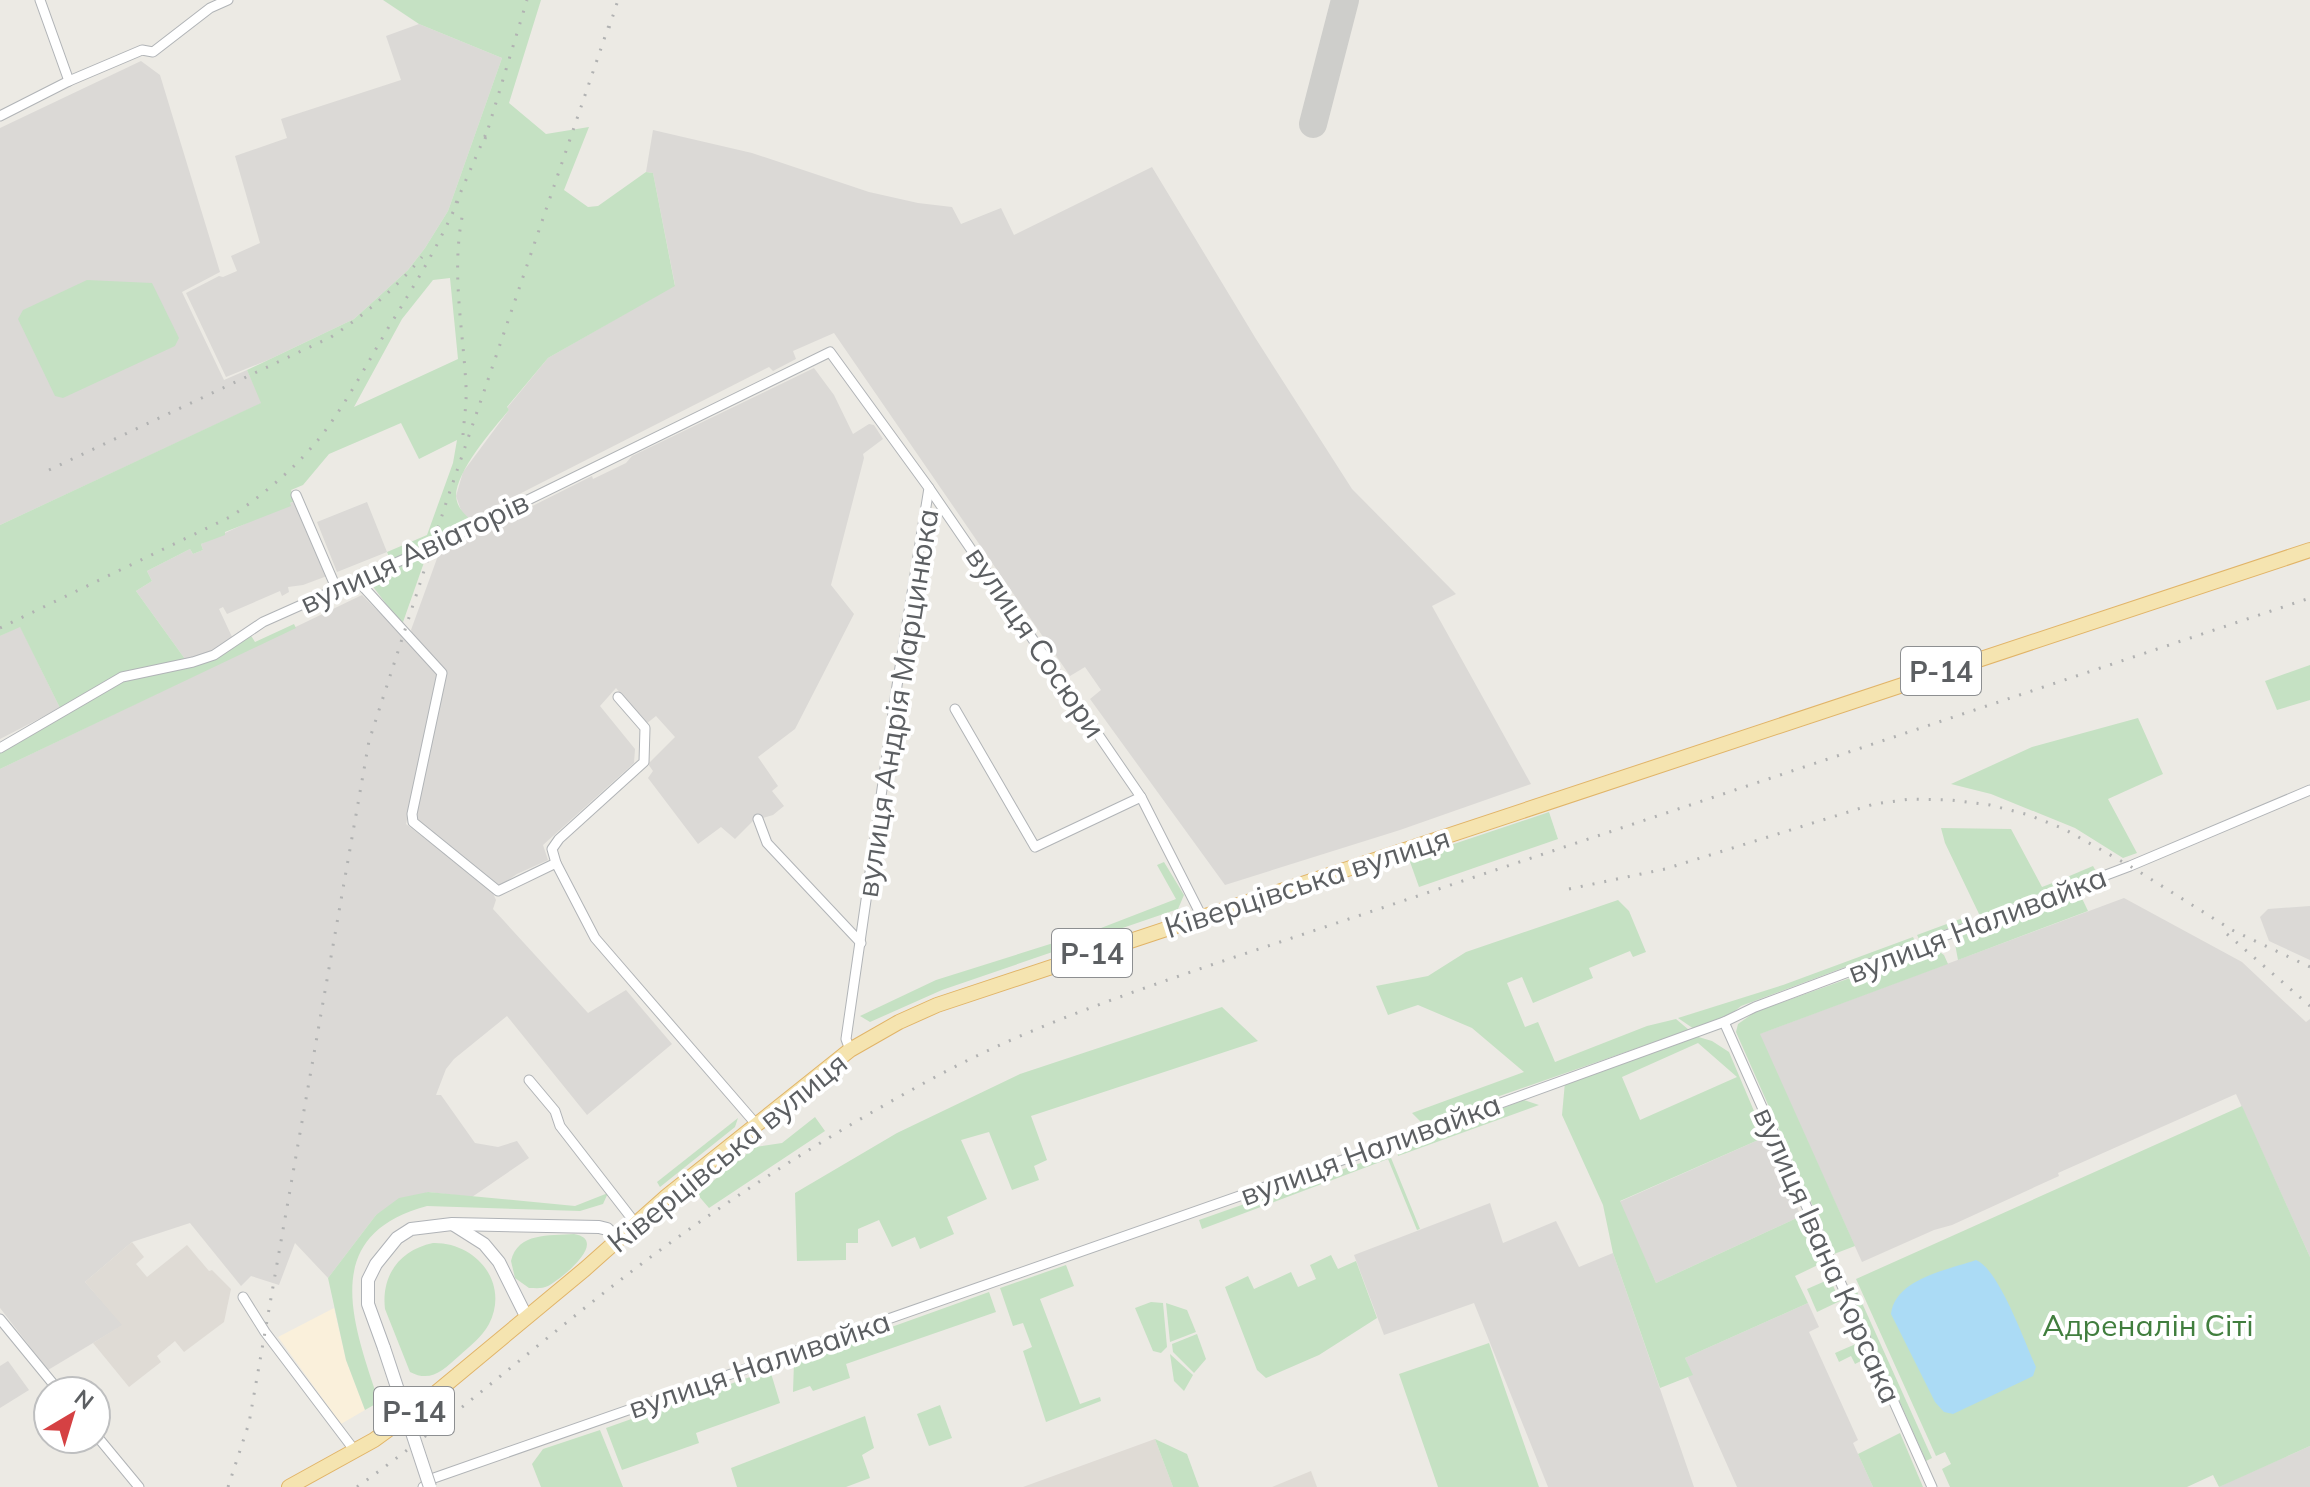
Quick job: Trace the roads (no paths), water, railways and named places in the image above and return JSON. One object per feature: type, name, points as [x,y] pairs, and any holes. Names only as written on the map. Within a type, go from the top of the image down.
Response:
[{"type":"main road","name":"Ківерцівська вулиця","points":[[289,1487],[355,1451],[414,1411],[756,1124],[850,1050],[899,1022],[937,1005],[2310,550]]},
{"type":"main road","points":[[430,1487],[368,1304],[368,1280],[376,1264],[397,1238],[411,1229],[452,1224],[599,1227],[607,1229],[618,1240]]},
{"type":"main road","points":[[452,1224],[484,1244],[499,1262],[526,1316]]},
{"type":"street","points":[[40,0],[69,81]]},
{"type":"street","points":[[0,116],[69,81],[142,50],[153,52],[210,8],[228,0]]},
{"type":"street","name":"вулиця Андрія Марцинюка","points":[[830,352],[929,488],[846,1039],[850,1050]]},
{"type":"street","name":"вулиця Авіаторів","points":[[0,748],[122,677],[214,655],[263,622],[438,544],[830,352]]},
{"type":"street","name":"вулиця Сосюри","points":[[929,488],[1141,797],[1202,917]]},
{"type":"street","points":[[296,495],[337,590]]},
{"type":"street","points":[[357,580],[442,673],[413,822],[498,891],[556,863]]},
{"type":"street","points":[[618,697],[645,728],[644,762],[559,839],[552,849],[556,863],[595,938],[756,1124]]},
{"type":"street","points":[[955,709],[1035,847],[1141,797]]},
{"type":"street","name":"вулиця Наливайка","points":[[423,1487],[434,1478],[1374,1149],[1724,1022],[1755,1007],[2130,866],[2310,790]]},
{"type":"street","name":"вулиця Андрія Марцинюка","points":[[758,819],[767,843],[861,943]]},
{"type":"street","name":"вулиця Івана Корсака","points":[[1724,1022],[1932,1487]]},
{"type":"street","points":[[529,1080],[555,1111],[560,1126],[636,1224]]},
{"type":"street","points":[[243,1297],[265,1332],[355,1451]]},
{"type":"street","points":[[0,1319],[46,1375]]},
{"type":"street","points":[[112,1454],[139,1487]]},
{"type":"water","points":[[1976,1260],[1985,1266],[2002,1291],[2036,1367],[2033,1376],[1953,1414],[1944,1412],[1935,1402],[1891,1314],[1902,1292],[1912,1284],[1937,1272]]},
{"type":"railway","points":[[485,139],[527,0]]},
{"type":"railway","points":[[609,28],[618,0]]},
{"type":"railway","points":[[228,1487],[249,1423],[369,741],[448,497],[611,19]]},
{"type":"railway","points":[[456,203],[488,129]]},
{"type":"railway","points":[[0,628],[230,517],[288,472],[318,440],[346,400],[427,264],[461,194]]},
{"type":"railway","points":[[463,435],[466,386],[458,253],[464,208]]},
{"type":"railway","points":[[49,470],[331,337],[380,300],[422,257]]},
{"type":"railway","points":[[357,1487],[431,1432],[611,1287],[718,1209],[864,1117],[1006,1042],[1214,964],[2310,598]]},
{"type":"railway","points":[[1569,889],[1665,869],[1874,804],[1911,799],[1951,800],[1990,805],[2029,815],[2064,829],[2232,930],[2310,967]]},
{"type":"railway","points":[[2227,934],[2310,1006]]},
{"type":"park label","name":"Адреналін Сіті","points":[[2148,1325]]}]
